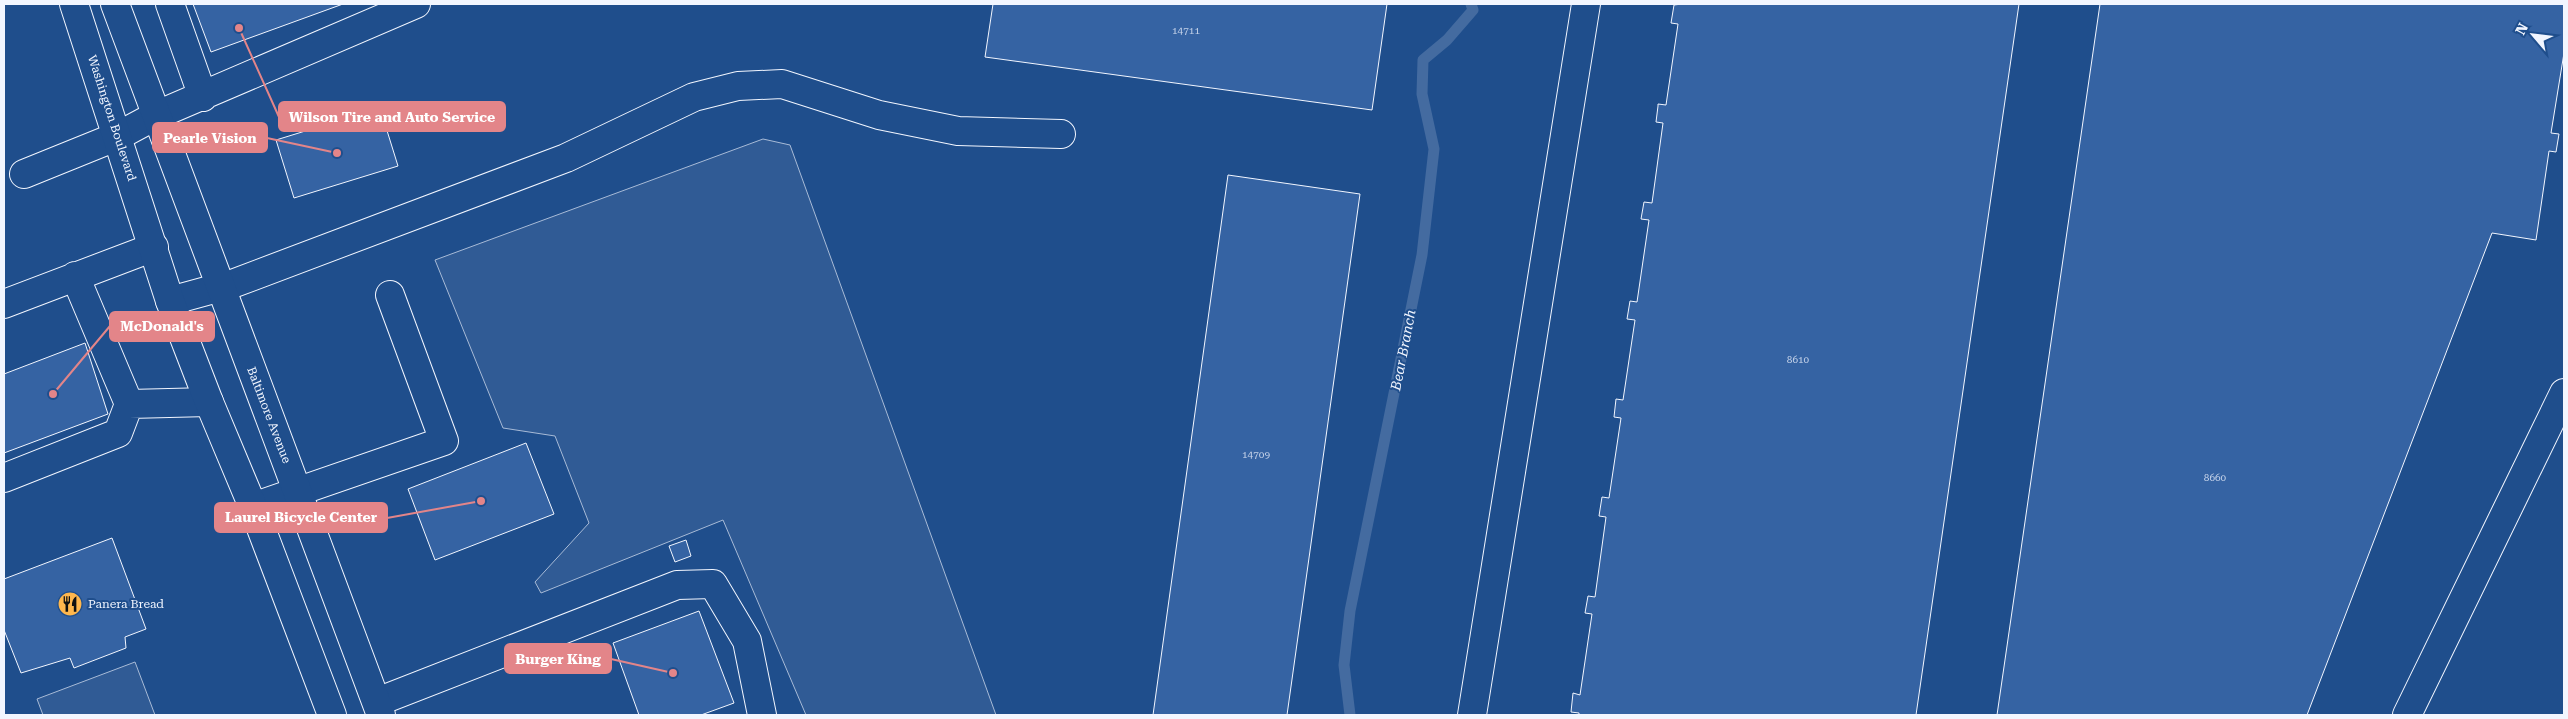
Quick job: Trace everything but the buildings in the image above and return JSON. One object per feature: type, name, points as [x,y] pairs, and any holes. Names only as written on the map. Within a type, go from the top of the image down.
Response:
[{"type":"main road","name":"Washington Boulevard","points":[[74,4],[152,240]]},
{"type":"main road","name":"Baltimore Avenue","points":[[115,4],[379,709]]},
{"type":"main road","points":[[170,4],[202,97]]},
{"type":"main road","points":[[24,174],[118,136],[157,115],[416,4]]},
{"type":"main road","points":[[1472,715],[1586,4]]},
{"type":"main road","points":[[170,301],[221,288],[566,158],[694,97],[738,86],[782,84],[879,115],[958,131],[1061,134]]},
{"type":"main road","points":[[4,304],[75,276],[152,240],[170,301],[209,402],[253,507],[332,715]]},
{"type":"main road","points":[[4,478],[118,433],[130,404],[75,276]]},
{"type":"main road","points":[[253,507],[444,441],[390,295]]},
{"type":"main road","points":[[2407,715],[2564,392]]},
{"type":"main road","points":[[130,404],[209,402]]},
{"type":"main road","points":[[379,709],[677,586],[713,584],[747,641],[762,715]]},
{"type":"shaded area","points":[[763,139],[790,145],[996,715],[806,715],[723,520],[541,593],[535,582],[589,523],[555,436],[503,428],[435,260]]},
{"type":"shaded area","points":[[135,662],[155,715],[43,715],[37,699]]},
{"type":"waterway","name":"Bear Branch","points":[[1350,715],[1344,665],[1350,611],[1422,255],[1434,149],[1422,94],[1423,60],[1447,40],[1473,10],[1471,4]]},
{"type":"place","name":"Wilson Tire and Auto Service","points":[[239,28]]},
{"type":"place","name":"Pearle Vision","points":[[337,153]]},
{"type":"place","name":"McDonald's","points":[[53,394]]},
{"type":"place","name":"Laurel Bicycle Center","points":[[481,501]]},
{"type":"place","name":"Panera Bread","points":[[70,604]]},
{"type":"place","name":"Burger King","points":[[673,673]]}]
